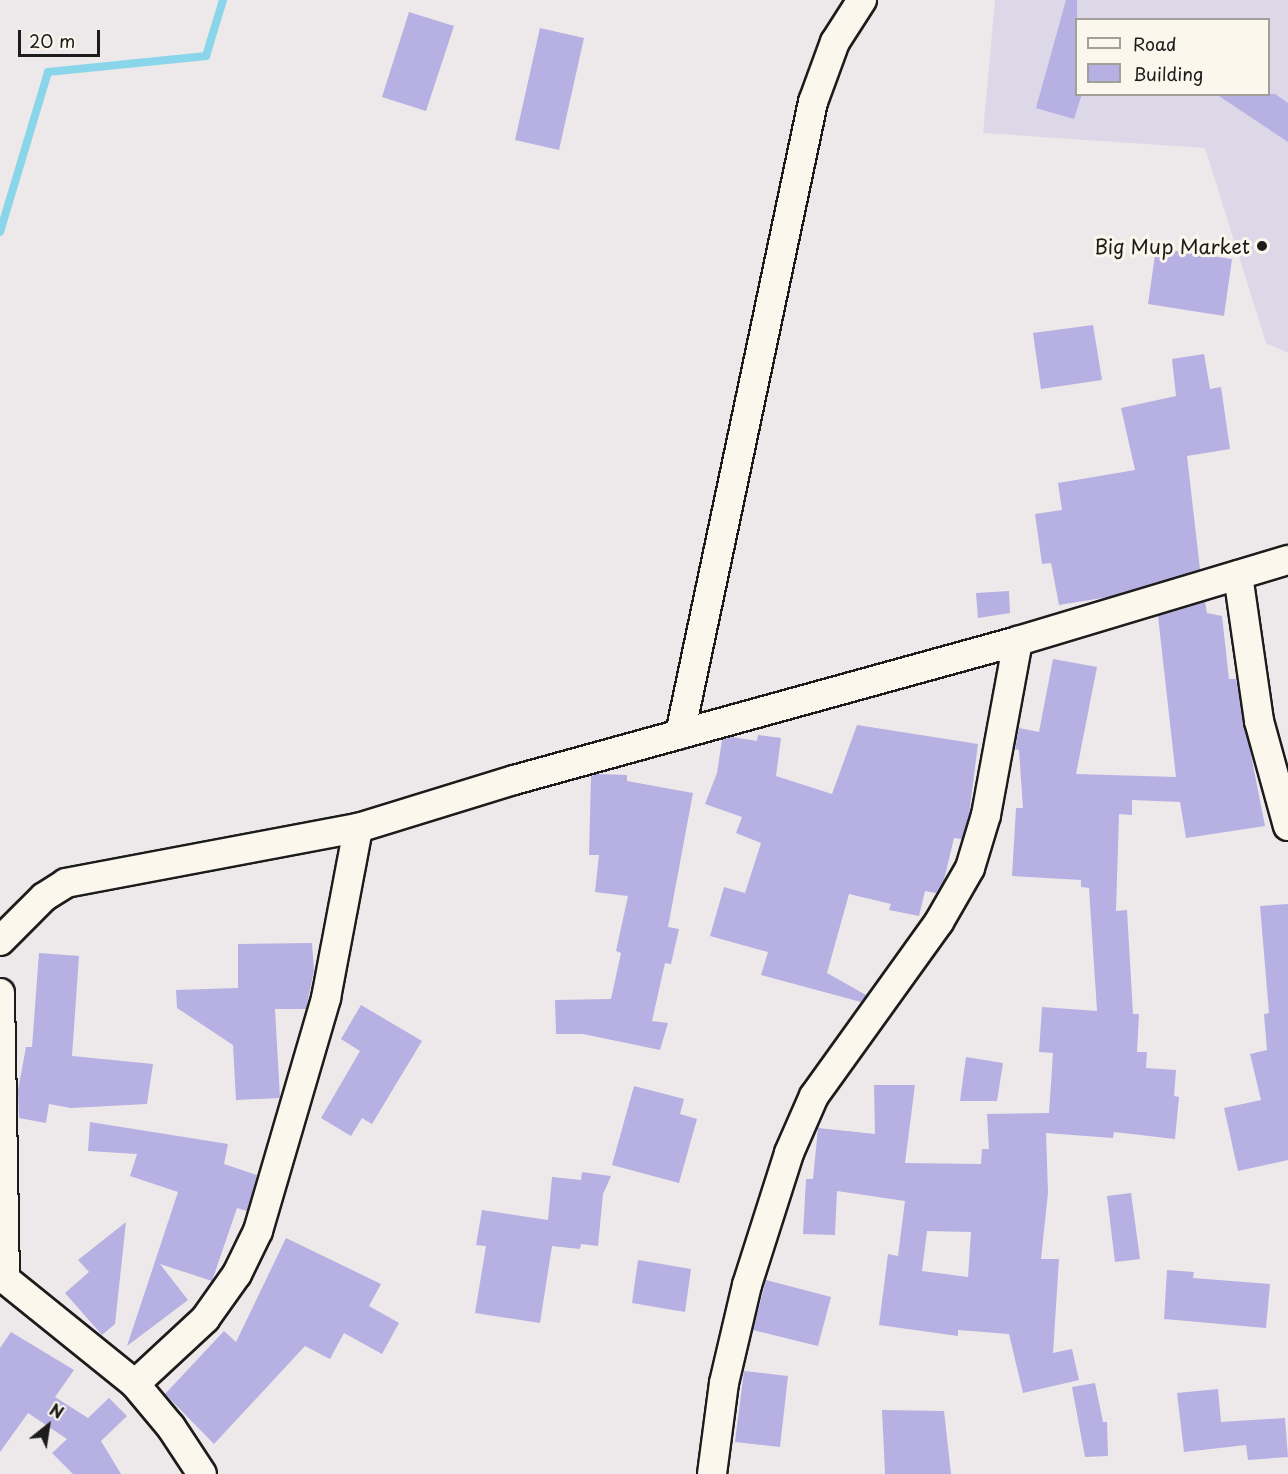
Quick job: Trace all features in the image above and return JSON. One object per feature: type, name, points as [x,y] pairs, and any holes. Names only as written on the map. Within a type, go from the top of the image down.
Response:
[{"type":"street","points":[[680,734],[813,102],[835,42],[862,0]]},
{"type":"street","points":[[0,941],[44,897],[66,883],[358,828],[680,734],[1018,641],[1288,560]]},
{"type":"street","points":[[1238,574],[1259,721],[1288,826]]},
{"type":"street","points":[[712,1474],[724,1383],[747,1285],[789,1153],[814,1096],[939,922],[970,868],[986,815],[1018,641]]},
{"type":"street","points":[[135,1384],[205,1319],[237,1274],[258,1231],[326,998],[358,828]]},
{"type":"street","points":[[0,993],[3,1281],[135,1384],[171,1427],[202,1474]]},
{"type":"shaded area","name":"Big Mup Market","points":[[995,0],[1288,0],[1288,353],[1266,343],[1205,148],[983,133]]},
{"type":"building","points":[[1066,0],[1077,0],[1075,96],[1081,96],[1074,119],[1036,108]]},
{"type":"building","points":[[409,12],[454,26],[426,111],[382,97]]},
{"type":"building","points":[[540,28],[584,38],[559,150],[515,140]]},
{"type":"building","points":[[1270,94],[1275,94],[1288,103],[1288,142],[1219,96],[1270,96]]},
{"type":"building","points":[[1156,248],[1232,259],[1224,316],[1148,304]]},
{"type":"building","points":[[1093,325],[1102,380],[1041,389],[1033,333]]},
{"type":"building","points":[[1204,354],[1210,389],[1221,387],[1230,449],[1187,456],[1200,569],[1108,597],[1059,605],[1051,563],[1042,564],[1035,514],[1062,510],[1058,483],[1135,470],[1121,408],[1176,396],[1172,359]]},
{"type":"building","points":[[1009,591],[1010,613],[978,618],[976,593]]},
{"type":"building","points":[[1205,602],[1207,613],[1222,616],[1229,679],[1236,679],[1265,826],[1186,838],[1180,802],[1132,800],[1132,815],[1119,814],[1116,911],[1127,910],[1133,1014],[1139,1014],[1137,1052],[1147,1052],[1146,1068],[1176,1070],[1174,1096],[1179,1097],[1175,1139],[1114,1132],[1113,1138],[1046,1133],[1048,1193],[1041,1259],[1059,1259],[1053,1353],[1072,1349],[1079,1380],[1023,1393],[1009,1334],[958,1330],[958,1336],[879,1325],[888,1254],[898,1256],[905,1201],[837,1191],[835,1235],[803,1234],[806,1179],[813,1179],[818,1128],[875,1134],[874,1085],[915,1085],[905,1163],[981,1164],[982,1149],[989,1149],[987,1114],[1049,1113],[1053,1053],[1039,1052],[1042,1007],[1097,1011],[1089,888],[1081,887],[1081,880],[1012,876],[1016,808],[1023,808],[1019,750],[1015,749],[1019,728],[1039,732],[1053,659],[1097,667],[1076,774],[1176,777],[1158,616]],"holes":[[[927,1231],[971,1232],[968,1277],[922,1271]]]},
{"type":"building","points":[[857,725],[978,744],[969,815],[962,839],[954,838],[944,880],[936,893],[925,891],[919,916],[889,910],[891,904],[849,894],[827,973],[866,995],[861,1002],[761,975],[768,952],[710,936],[724,887],[745,893],[761,843],[736,833],[742,817],[705,804],[717,773],[722,740],[732,737],[757,741],[758,735],[781,738],[776,776],[832,794]]},
{"type":"building","points":[[597,774],[627,775],[627,781],[693,793],[668,927],[679,929],[671,964],[665,963],[652,1021],[668,1023],[660,1050],[583,1034],[556,1034],[555,1000],[611,999],[621,953],[616,951],[628,896],[595,892],[599,855],[589,855],[591,776]]},
{"type":"building","points":[[1288,904],[1288,1160],[1238,1171],[1224,1108],[1261,1100],[1250,1054],[1267,1050],[1264,1014],[1269,1013],[1260,906]]},
{"type":"building","points":[[312,943],[314,970],[306,1009],[275,1009],[280,1098],[236,1100],[233,1045],[177,1008],[176,990],[238,988],[238,944]]},
{"type":"building","points":[[39,953],[79,956],[72,1056],[153,1064],[147,1104],[71,1108],[49,1104],[46,1123],[19,1118],[18,1090],[26,1047],[32,1047]]},
{"type":"building","points":[[361,1005],[422,1041],[372,1124],[362,1118],[351,1136],[321,1118],[360,1051],[341,1039]]},
{"type":"building","points":[[966,1057],[1003,1063],[997,1101],[960,1101]]},
{"type":"building","points":[[634,1086],[684,1099],[680,1114],[697,1119],[679,1183],[612,1165]]},
{"type":"building","points":[[90,1122],[228,1144],[224,1164],[257,1175],[247,1211],[237,1208],[212,1281],[160,1264],[188,1300],[127,1346],[178,1192],[130,1176],[137,1154],[88,1151]]},
{"type":"building","points":[[582,1172],[611,1176],[603,1194],[598,1246],[581,1244],[580,1249],[552,1246],[540,1323],[475,1313],[486,1246],[476,1245],[482,1210],[548,1220],[552,1177],[581,1180]]},
{"type":"building","points":[[1131,1193],[1140,1259],[1115,1262],[1107,1196]]},
{"type":"building","points":[[126,1222],[115,1324],[102,1335],[65,1293],[89,1272],[78,1260]]},
{"type":"building","points":[[286,1238],[381,1284],[369,1306],[399,1323],[382,1354],[344,1333],[330,1359],[305,1346],[214,1444],[165,1394],[224,1331],[236,1342]]},
{"type":"building","points":[[638,1260],[691,1269],[685,1312],[632,1303]]},
{"type":"building","points":[[1167,1270],[1194,1272],[1193,1278],[1270,1284],[1266,1328],[1164,1319]]},
{"type":"building","points":[[766,1280],[831,1297],[818,1346],[753,1330]]},
{"type":"building","points":[[11,1332],[74,1370],[55,1397],[88,1418],[109,1398],[127,1416],[101,1441],[121,1474],[73,1474],[52,1453],[67,1439],[28,1413],[0,1452],[0,1348]]},
{"type":"building","points":[[744,1371],[788,1376],[780,1447],[735,1442]]},
{"type":"building","points":[[1095,1383],[1103,1422],[1107,1422],[1108,1456],[1085,1457],[1072,1387]]},
{"type":"building","points":[[1218,1389],[1221,1422],[1285,1418],[1288,1457],[1248,1460],[1246,1445],[1184,1452],[1177,1393]]},
{"type":"building","points":[[882,1410],[944,1411],[951,1474],[885,1474]]},
{"type":"waterway","points":[[0,232],[48,72],[206,56],[223,0]]},
{"type":"place","name":"Big Mup Market","points":[[1262,246]]}]
